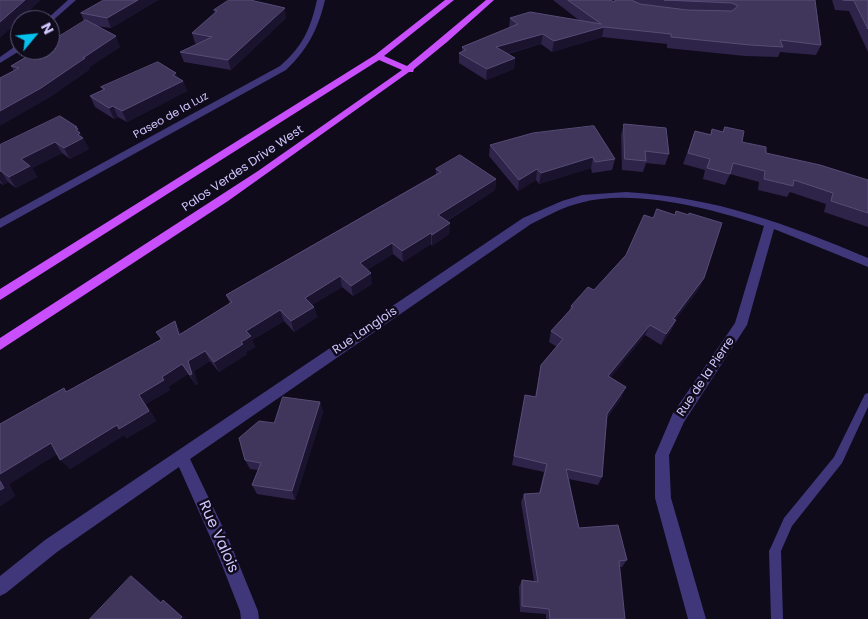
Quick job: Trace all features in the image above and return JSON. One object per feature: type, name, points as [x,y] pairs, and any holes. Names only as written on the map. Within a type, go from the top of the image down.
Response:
[{"type":"main road","name":"Palos Verdes Drive West","points":[[0,295],[378,57],[450,0]]},
{"type":"main road","name":"Palos Verdes Drive West","points":[[0,344],[210,210],[410,70],[490,0]]},
{"type":"main road","points":[[378,57],[410,70]]},
{"type":"street","points":[[60,11],[72,0]]},
{"type":"street","name":"Paseo de la Luz","points":[[0,224],[283,68],[297,56],[313,32],[321,0]]},
{"type":"street","name":"Rue Langlois","points":[[0,587],[51,546],[181,456],[527,221],[561,205],[590,198],[641,196],[684,200],[730,211],[770,224],[868,263]]},
{"type":"street","name":"Rue de la Pierre","points":[[697,619],[663,498],[662,455],[678,418],[741,324],[751,295],[770,224]]},
{"type":"street","name":"Rue Valois","points":[[181,456],[223,546],[249,611],[250,619]]},
{"type":"lane","points":[[776,619],[775,551],[788,522],[838,460],[868,397]]},
{"type":"building","points":[[0,0],[25,0],[14,10],[10,10],[10,13],[0,22]]},
{"type":"building","points":[[104,0],[138,0],[107,18],[81,13]]},
{"type":"building","points":[[229,0],[250,0],[285,8],[228,60],[180,52],[212,37],[192,33],[217,11],[214,10]]},
{"type":"building","points":[[568,0],[611,0],[614,2],[615,0],[631,0],[640,4],[687,10],[732,11],[738,6],[732,3],[664,0],[815,0],[821,45],[780,40],[783,47],[750,45],[671,37],[671,34],[604,27],[554,41],[543,34],[496,47],[515,58],[487,69],[459,53],[466,50],[462,47],[518,24],[510,18],[530,12],[601,24]]},
{"type":"building","points":[[843,0],[868,0],[868,29],[854,1]]},
{"type":"building","points":[[86,20],[116,36],[41,88],[0,111],[0,78],[19,68],[11,66],[21,60],[60,60],[60,36]]},
{"type":"building","points":[[158,62],[176,73],[173,75],[183,81],[122,111],[113,106],[109,108],[90,96],[105,89],[101,87]]},
{"type":"building","points":[[60,116],[77,127],[75,127],[78,129],[76,130],[80,133],[78,135],[83,138],[64,148],[55,142],[21,159],[30,166],[9,177],[0,171],[0,145]]},
{"type":"building","points":[[624,124],[666,128],[669,154],[645,151],[646,161],[625,159]]},
{"type":"building","points":[[594,126],[615,159],[595,162],[593,157],[541,173],[537,169],[519,180],[490,145],[533,133]]},
{"type":"building","points":[[725,127],[744,131],[742,142],[766,147],[766,153],[820,165],[868,180],[868,213],[831,201],[833,193],[794,180],[793,186],[764,179],[765,171],[733,163],[730,174],[707,168],[710,159],[688,153],[695,131],[711,135],[712,129],[723,132]]},
{"type":"building","points":[[460,155],[496,179],[438,215],[450,223],[402,251],[392,243],[360,263],[371,273],[351,286],[340,276],[305,298],[314,307],[291,321],[280,310],[246,331],[251,336],[241,342],[243,344],[214,362],[205,351],[188,361],[192,374],[190,375],[182,364],[162,377],[164,380],[139,395],[149,411],[119,429],[117,425],[60,460],[51,443],[0,474],[0,424],[64,388],[66,392],[162,339],[156,332],[175,321],[179,335],[232,302],[226,295],[441,172],[436,169]]},
{"type":"building","points":[[657,209],[675,215],[676,211],[689,215],[689,213],[722,223],[704,278],[673,319],[676,320],[666,334],[650,325],[608,376],[626,387],[607,414],[602,477],[566,469],[579,528],[618,525],[627,560],[619,561],[625,619],[550,619],[549,609],[522,606],[522,580],[538,582],[524,494],[540,493],[547,464],[514,456],[525,395],[536,397],[541,365],[563,339],[551,331],[588,287],[594,290],[626,255],[644,215],[653,218]]},
{"type":"building","points":[[283,397],[320,402],[292,491],[252,485],[261,463],[245,460],[239,438],[259,421],[274,423]]},
{"type":"building","points":[[0,481],[4,488],[0,490]]},
{"type":"building","points":[[131,576],[161,603],[163,600],[182,617],[180,619],[90,619]]}]
